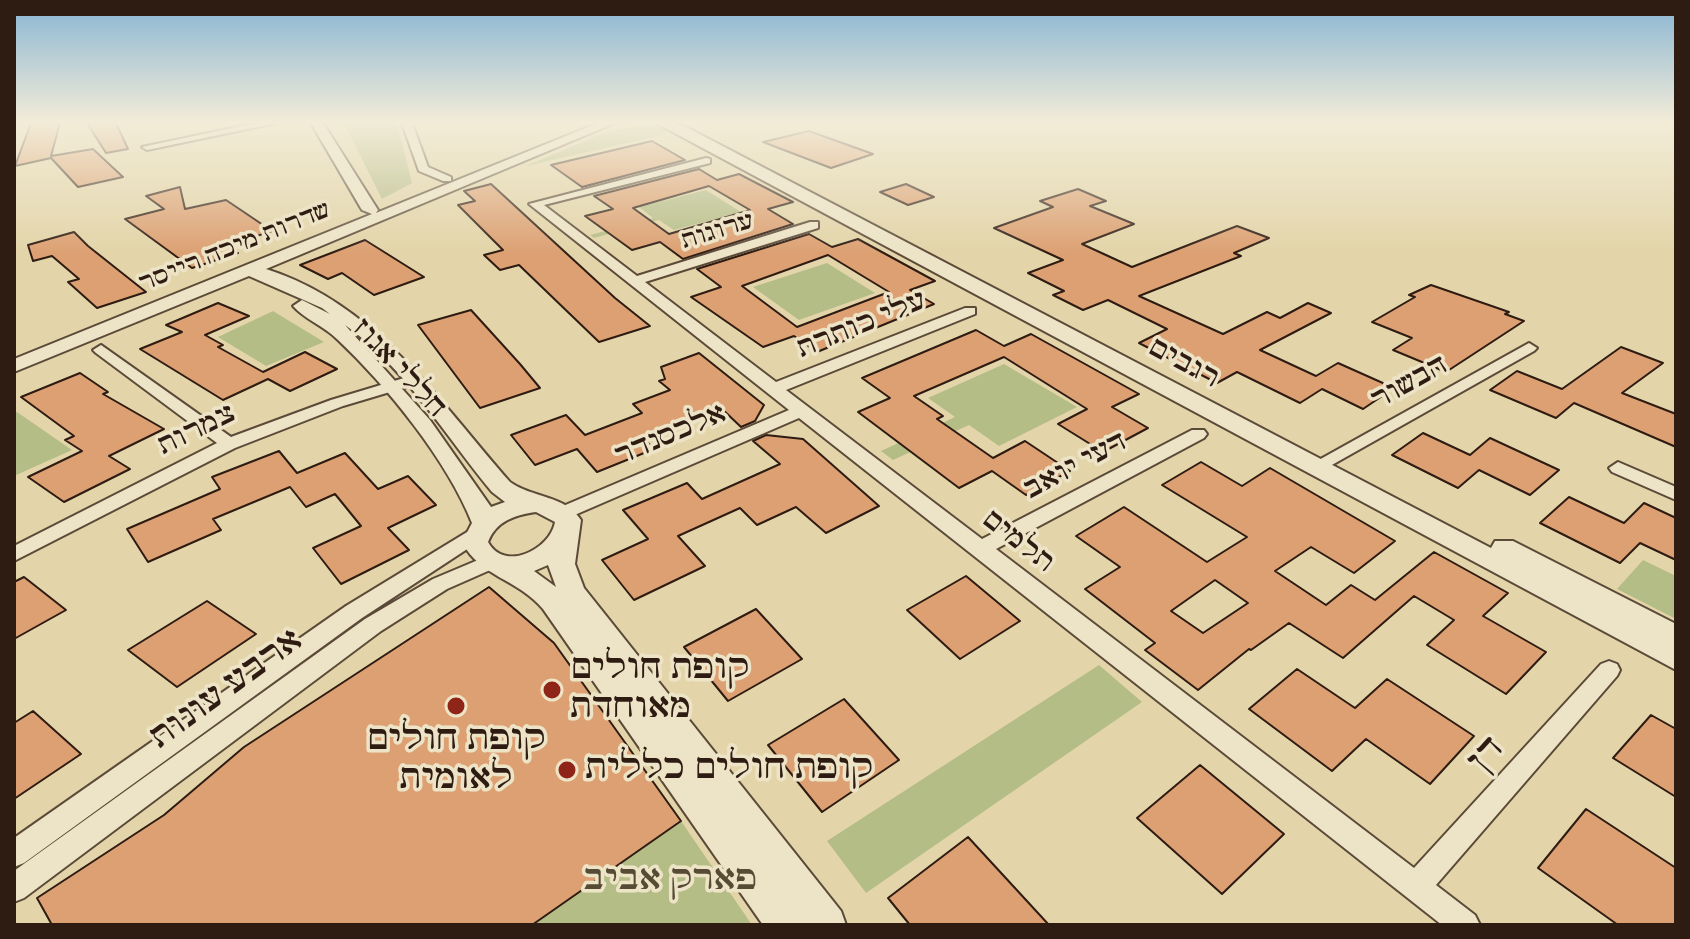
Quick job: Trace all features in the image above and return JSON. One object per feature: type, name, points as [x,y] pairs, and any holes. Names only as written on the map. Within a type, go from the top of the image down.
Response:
[{"type":"street","points":[[344,167],[370,210]]},
{"type":"street","points":[[422,167],[447,179]]},
{"type":"street","name":"שדרות מיכה רייסר","points":[[14,353],[237,272],[370,210],[482,167]]},
{"type":"street","name":"שדרות מיכה רייסר","points":[[14,366],[497,167]]},
{"type":"street","name":"תלמים","points":[[683,167],[535,204],[1465,925]]},
{"type":"street","name":"רגבים","points":[[752,167],[1324,462],[1676,637]]},
{"type":"street","name":"רגבים","points":[[767,167],[1324,462],[1676,658]]},
{"type":"street","name":"ערוגות","points":[[634,281],[814,225]]},
{"type":"street","name":"חללי אגוז","points":[[237,272],[328,321],[402,383],[501,487],[516,498],[536,504]]},
{"type":"street","name":"עלי כותרת","points":[[773,389],[970,311]]},
{"type":"street","name":"הבשור","points":[[1324,462],[1529,348]]},
{"type":"street","points":[[101,350],[229,444]]},
{"type":"street","name":"חללי אגוז","points":[[402,383],[475,496],[481,528]]},
{"type":"street","name":"צמרות","points":[[14,554],[229,444],[337,403],[402,383]]},
{"type":"street","name":"אלכסנדר","points":[[564,526],[802,411]]},
{"type":"street","name":"דעי יואב","points":[[980,549],[1198,434]]},
{"type":"street","points":[[1618,468],[1676,494]]},
{"type":"street","points":[[564,526],[536,504],[508,509],[481,528],[477,550],[542,589],[553,602],[786,925]]},
{"type":"street","points":[[497,563],[518,565],[546,556],[564,526]]},
{"type":"street","points":[[564,526],[561,564],[572,592],[827,925]]},
{"type":"street","name":"ארבע עונות","points":[[14,854],[354,612],[481,528]]},
{"type":"street","name":"ארבע עונות","points":[[14,888],[373,625],[440,584],[497,563]]},
{"type":"street","name":"דן","points":[[1416,887],[1609,670]]},
{"type":"green space","points":[[366,167],[408,167],[412,183],[382,199]]},
{"type":"green space","points":[[706,190],[741,212],[674,230],[659,220],[594,238],[590,235],[653,218],[639,207]]},
{"type":"green space","points":[[827,263],[875,293],[799,320],[753,287]]},
{"type":"green space","points":[[273,311],[324,342],[266,366],[218,337]]},
{"type":"green space","points":[[1004,364],[1077,407],[999,446],[969,425],[893,460],[881,451],[955,417],[928,398]]},
{"type":"green space","points":[[17,412],[72,450],[14,476],[14,413]]},
{"type":"green space","points":[[1643,560],[1676,576],[1676,619],[1617,589]]},
{"type":"green space","points":[[1099,665],[1142,702],[866,893],[827,841]]},
{"type":"green space","name":"פארק אביב","points":[[681,821],[752,925],[532,925]]},
{"type":"building","points":[[59,167],[112,167],[123,177],[78,187]]},
{"type":"building","points":[[554,167],[659,167],[582,187]]},
{"type":"building","points":[[699,169],[717,180],[739,174],[793,202],[768,209],[793,224],[683,259],[660,242],[632,250],[585,216],[613,209],[594,196]],"holes":[[[709,186],[750,210],[669,234],[633,208]]]},
{"type":"building","points":[[491,184],[615,298],[650,326],[599,342],[519,265],[500,270],[484,255],[503,250],[458,205],[475,201],[464,191]]},
{"type":"building","points":[[906,184],[934,197],[908,205],[880,192]]},
{"type":"building","points":[[180,187],[185,209],[226,200],[272,231],[226,246],[238,253],[192,268],[125,219],[164,209],[146,196]]},
{"type":"building","points":[[1078,189],[1106,201],[1090,206],[1134,224],[1082,244],[1132,267],[1237,226],[1269,238],[1234,253],[1241,256],[1139,296],[1223,334],[1267,312],[1280,318],[1308,303],[1331,313],[1260,350],[1316,376],[1338,363],[1394,388],[1363,409],[1322,389],[1300,403],[1237,372],[1217,383],[1139,343],[1167,329],[1108,300],[1083,310],[1053,295],[1064,291],[1028,273],[1063,260],[994,228],[1053,207],[1040,201]]},
{"type":"building","points":[[74,232],[146,292],[97,308],[68,282],[79,279],[52,256],[33,261],[28,245]]},
{"type":"building","points":[[809,234],[832,247],[858,239],[935,281],[910,290],[934,304],[817,352],[794,336],[763,347],[691,297],[721,287],[697,269]],"holes":[[[828,255],[889,292],[797,327],[742,286]]]},
{"type":"building","points":[[365,240],[424,277],[374,295],[342,273],[328,279],[300,265]]},
{"type":"building","points":[[1431,285],[1509,312],[1505,314],[1524,321],[1446,372],[1393,350],[1412,338],[1372,322],[1415,297],[1409,295]]},
{"type":"building","points":[[218,303],[249,316],[205,335],[223,345],[218,347],[263,372],[305,352],[337,369],[290,391],[268,379],[223,400],[140,349],[182,332],[166,325]]},
{"type":"building","points":[[471,310],[540,388],[480,408],[418,325]]},
{"type":"building","points":[[976,330],[1004,346],[1031,334],[1139,394],[1112,407],[1148,428],[1103,452],[1058,424],[1087,409],[1004,357],[914,396],[943,416],[937,419],[993,458],[1025,441],[1070,471],[1026,495],[992,471],[959,488],[858,412],[890,398],[862,378]]},
{"type":"building","points":[[1621,347],[1663,363],[1622,393],[1676,414],[1676,447],[1574,403],[1556,418],[1490,390],[1517,371],[1562,389]]},
{"type":"building","points":[[699,353],[764,405],[755,421],[741,427],[720,407],[642,437],[654,449],[597,472],[577,449],[535,465],[511,435],[566,415],[585,435],[642,413],[633,404],[670,390],[659,381],[665,379],[661,367]]},
{"type":"building","points":[[80,373],[108,392],[103,394],[164,429],[109,456],[130,469],[64,502],[28,477],[82,451],[65,440],[74,436],[21,397]]},
{"type":"building","points":[[1423,433],[1470,455],[1490,438],[1559,470],[1530,495],[1479,470],[1458,488],[1392,455]]},
{"type":"building","points":[[766,435],[803,439],[879,506],[826,533],[796,507],[757,525],[740,508],[678,536],[705,566],[634,600],[602,560],[648,539],[623,510],[687,483],[702,499],[780,464],[753,441]]},
{"type":"building","points":[[279,451],[297,473],[345,453],[378,489],[408,476],[436,505],[388,528],[409,550],[341,584],[313,548],[361,526],[335,494],[306,507],[290,487],[213,519],[221,530],[148,562],[127,529],[220,489],[212,477]]},
{"type":"building","points":[[1201,462],[1242,486],[1270,468],[1395,541],[1354,573],[1311,547],[1275,571],[1326,605],[1351,585],[1375,600],[1434,552],[1508,593],[1483,616],[1546,652],[1506,694],[1427,645],[1454,620],[1414,596],[1343,658],[1289,623],[1249,649],[1198,690],[1145,650],[1155,643],[1085,589],[1120,567],[1076,536],[1124,507],[1207,562],[1247,537],[1162,485]],"holes":[[[1215,580],[1248,603],[1203,633],[1171,611]]]},
{"type":"building","points":[[1569,497],[1624,523],[1644,503],[1676,518],[1676,560],[1640,543],[1620,563],[1540,523]]},
{"type":"building","points":[[966,576],[1020,621],[960,659],[907,610]]},
{"type":"building","points":[[24,577],[66,610],[14,639],[14,582]]},
{"type":"building","points":[[489,587],[554,643],[681,821],[532,925],[52,925],[37,898],[164,815],[244,747]]},
{"type":"building","points":[[207,601],[256,634],[177,687],[128,650]]},
{"type":"building","points":[[756,609],[802,659],[728,701],[684,647]]},
{"type":"building","points":[[1297,669],[1355,708],[1387,679],[1474,736],[1430,784],[1366,739],[1332,771],[1249,709]]},
{"type":"building","points":[[844,699],[899,760],[822,812],[768,745]]},
{"type":"building","points":[[33,711],[81,754],[14,799],[14,723]]},
{"type":"building","points":[[1651,715],[1676,729],[1676,797],[1613,758]]},
{"type":"building","points":[[1200,765],[1284,834],[1222,894],[1137,818]]},
{"type":"building","points":[[1586,809],[1676,868],[1676,925],[1618,925],[1538,868]]},
{"type":"building","points":[[968,837],[1049,925],[910,925],[888,898]]},
{"type":"place","name":"קופת חולים מאוחדת","points":[[552,690]]},
{"type":"place","name":"קופת חולים לאומית","points":[[456,706]]},
{"type":"place","name":"קופת חולים כללית","points":[[567,770]]}]
